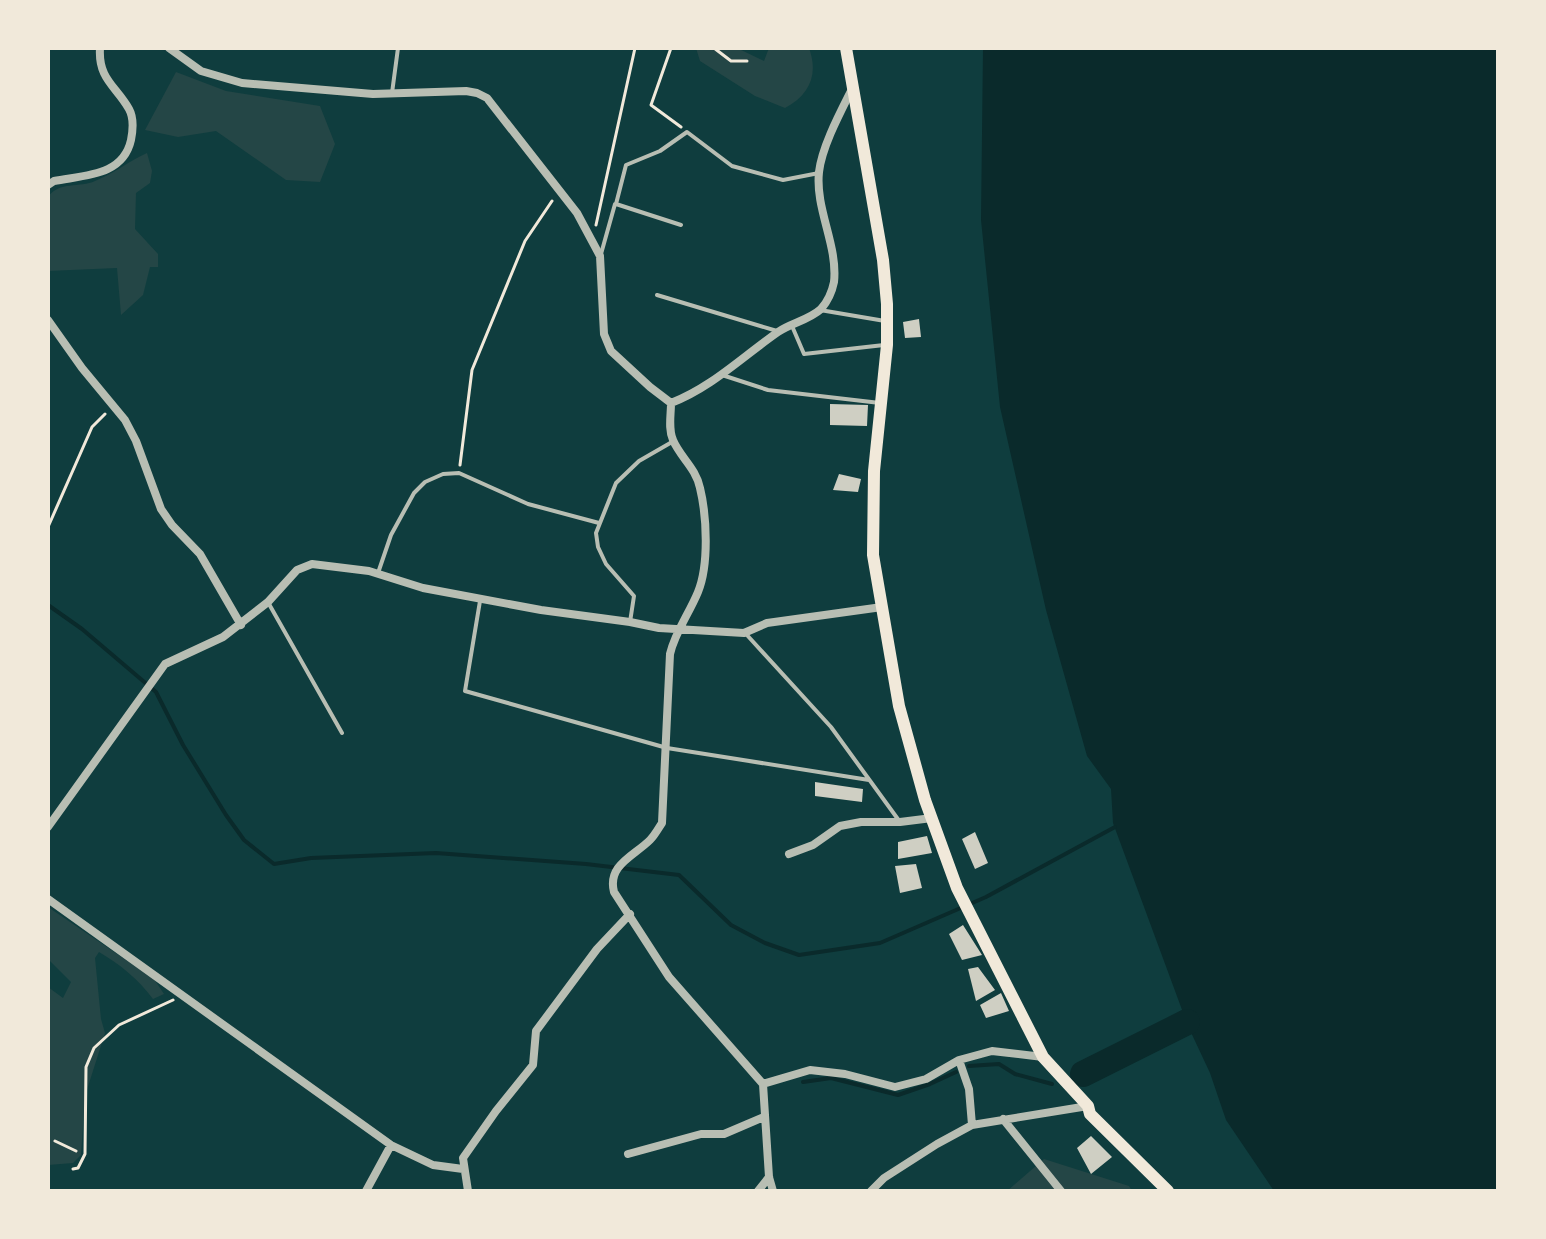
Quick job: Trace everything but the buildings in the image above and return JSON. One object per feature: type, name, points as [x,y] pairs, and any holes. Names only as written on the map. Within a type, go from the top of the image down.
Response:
[{"type":"main road","points":[[846,48],[883,260],[888,322],[872,512],[873,555],[899,706],[932,818],[961,897],[1043,1057],[1088,1106],[1090,1114],[1168,1191]]},
{"type":"street","points":[[48,185],[114,168],[129,148],[132,118],[102,71],[100,48]]},
{"type":"street","points":[[169,48],[201,71],[242,83],[392,94],[466,91],[487,98],[559,191],[600,256],[607,343],[617,358],[671,403]]},
{"type":"street","points":[[671,403],[695,393],[779,331],[820,310],[829,297],[834,282],[834,265],[819,173],[853,87]]},
{"type":"street","points":[[48,320],[125,420],[161,509],[200,554],[241,625]]},
{"type":"street","points":[[671,403],[673,441],[691,465],[700,487],[705,540],[704,574],[673,640],[670,654],[662,823],[650,840],[620,863],[611,882],[614,892],[669,977],[763,1084],[769,1177],[773,1191]]},
{"type":"street","points":[[48,827],[165,664],[223,637],[241,625],[268,602],[297,570],[312,564],[378,573],[423,588],[481,599],[659,628],[744,633],[767,623],[882,607]]},
{"type":"street","points":[[789,854],[813,845],[840,826],[932,818]]},
{"type":"street","points":[[48,899],[391,1145],[433,1165],[463,1169]]},
{"type":"street","points":[[468,1191],[463,1158],[533,1065],[536,1031],[597,949],[630,914]]},
{"type":"street","points":[[763,1084],[810,1070],[845,1074],[895,1087],[926,1079],[959,1060],[992,1051],[1043,1057]]},
{"type":"street","points":[[959,1060],[969,1089],[972,1125]]},
{"type":"street","points":[[871,1191],[897,1170],[972,1125],[1088,1106]]},
{"type":"street","points":[[628,1154],[701,1134],[724,1134],[764,1117]]},
{"type":"street","points":[[1003,1119],[1061,1191]]},
{"type":"street","points":[[366,1191],[391,1145]]},
{"type":"street","points":[[758,1191],[769,1177]]},
{"type":"lane","points":[[392,94],[398,48]]},
{"type":"lane","points":[[600,256],[626,165],[660,151],[687,132],[732,166],[783,180],[819,173]]},
{"type":"lane","points":[[616,204],[681,225]]},
{"type":"lane","points":[[657,295],[779,331]]},
{"type":"lane","points":[[820,310],[888,322]]},
{"type":"lane","points":[[791,324],[804,354],[887,345]]},
{"type":"lane","points":[[722,375],[768,390],[881,403]]},
{"type":"lane","points":[[630,622],[634,596],[606,564],[596,533],[616,483],[639,461],[673,441]]},
{"type":"lane","points":[[378,573],[391,535],[414,493],[425,482],[443,474],[459,473],[528,504],[599,523]]},
{"type":"lane","points":[[481,599],[465,691],[667,748],[869,780]]},
{"type":"lane","points":[[268,602],[342,733]]},
{"type":"lane","points":[[744,633],[831,727],[900,822]]},
{"type":"path","points":[[592,240],[635,48]]},
{"type":"path","points":[[671,48],[651,105],[687,132]]},
{"type":"path","points":[[714,48],[731,61],[747,61]]},
{"type":"path","points":[[459,473],[472,370],[525,241],[559,191]]},
{"type":"path","points":[[48,527],[92,427],[113,406]]},
{"type":"path","points":[[73,1169],[78,1168],[85,1154],[86,1067],[94,1048],[119,1025],[183,994]]},
{"type":"path","points":[[55,1141],[76,1151]]},
{"type":"shaded area","points":[[696,48],[737,48],[764,61],[769,48],[809,48],[813,67],[810,83],[800,97],[785,108],[755,96],[700,61]]},
{"type":"shaded area","points":[[983,48],[1498,48],[1498,1191],[1274,1191],[1226,1120],[1113,823],[1111,789],[1087,756],[1046,610],[1000,407],[981,220]]},
{"type":"shaded area","points":[[176,72],[226,91],[320,106],[335,144],[320,182],[286,180],[216,131],[178,137],[145,130]]},
{"type":"shaded area","points":[[147,153],[152,171],[150,183],[136,193],[135,229],[158,254],[158,267],[150,267],[143,295],[121,315],[117,268],[48,271],[48,197],[58,189],[102,178]]},
{"type":"shaded area","points":[[48,907],[154,979],[164,994],[153,999],[129,973],[99,952],[95,958],[105,1033],[85,1096],[81,1155],[73,1163],[48,1165],[48,987],[63,998],[71,982],[48,959]]},
{"type":"shaded area","points":[[1044,1159],[1129,1186],[1132,1191],[1007,1191]]},
{"type":"waterway","points":[[48,605],[82,629],[156,692],[183,745],[226,815],[244,840],[274,864],[311,858],[436,853],[586,864],[679,875],[731,925],[765,943],[799,955],[880,943],[986,897],[1115,827]]},
{"type":"waterway","points":[[1083,1074],[1187,1022]]},
{"type":"waterway","points":[[969,1066],[999,1064],[1015,1074],[1052,1084]]},
{"type":"waterway","points":[[803,1082],[831,1078],[898,1095],[956,1072]]}]
